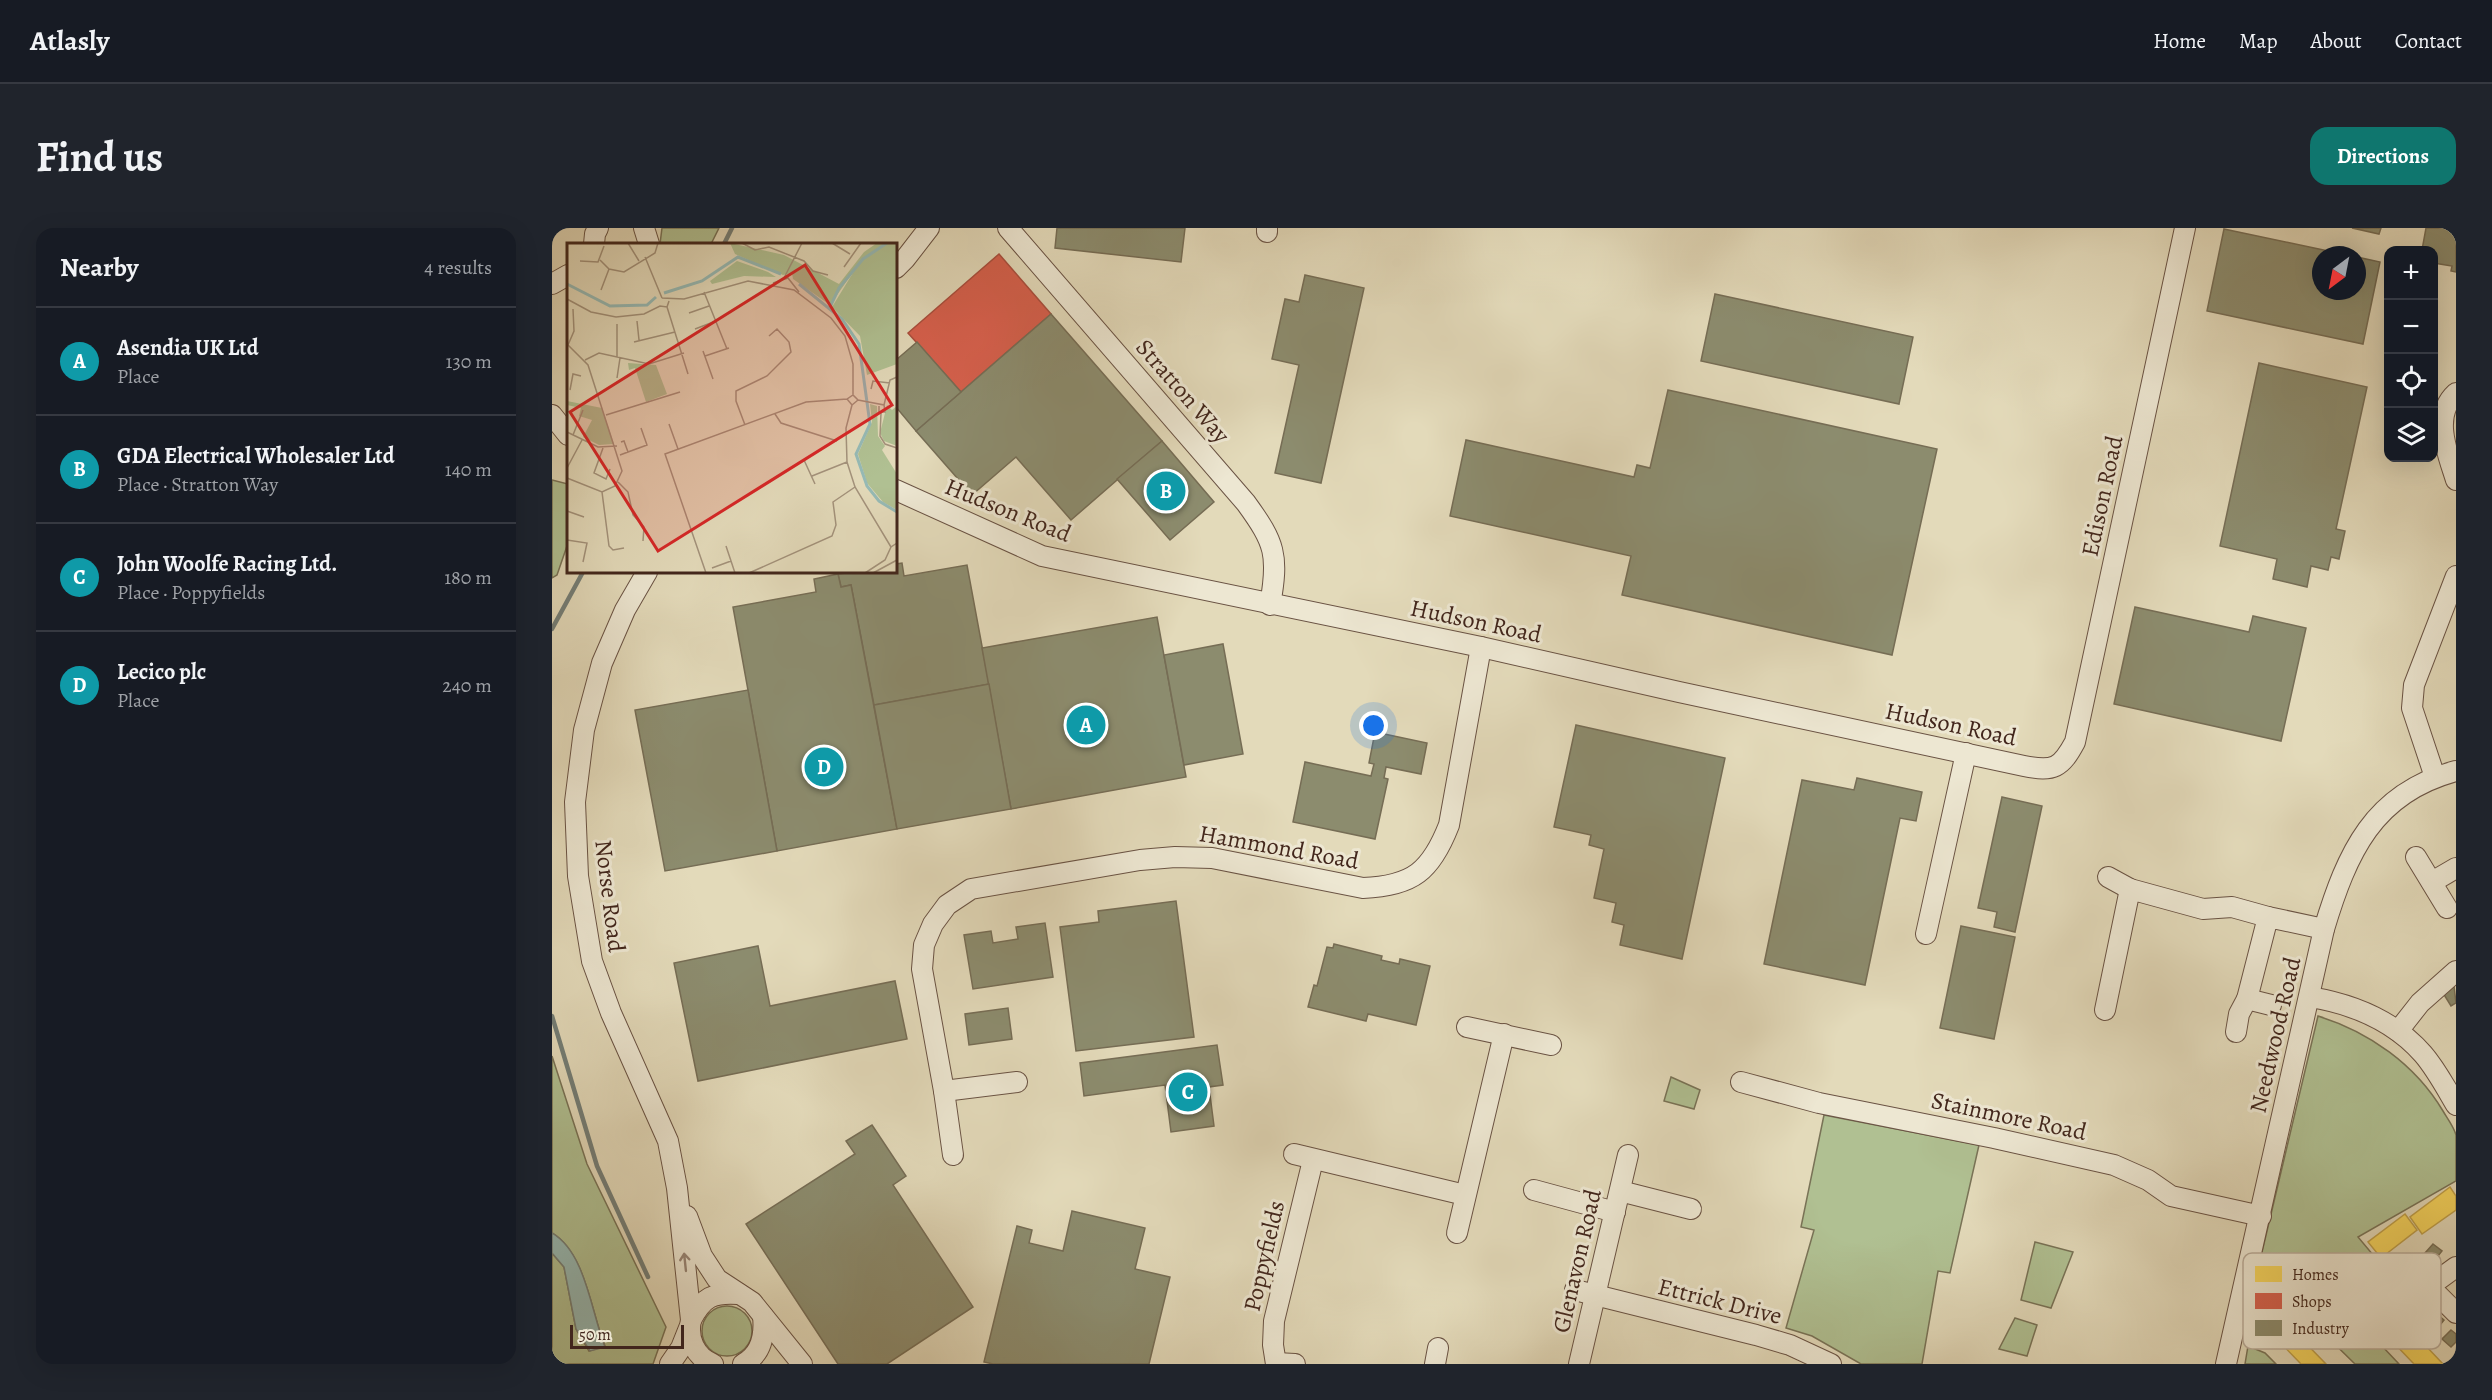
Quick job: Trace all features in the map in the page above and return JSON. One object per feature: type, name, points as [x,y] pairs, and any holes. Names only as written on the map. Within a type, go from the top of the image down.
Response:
[{"type":"street","points":[[594,243],[598,228]]},
{"type":"street","points":[[644,228],[649,243]]},
{"type":"street","points":[[897,267],[906,259],[929,228]]},
{"type":"street","name":"Stratton Way","points":[[1008,228],[1246,503],[1265,529],[1275,554],[1275,580],[1270,605]]},
{"type":"street","name":"Edison Road","points":[[2056,768],[2067,757],[2075,742],[2185,228]]},
{"type":"street","points":[[552,284],[567,276]]},
{"type":"street","points":[[2456,393],[2446,407],[2443,439],[2456,480]]},
{"type":"street","points":[[552,415],[567,434]]},
{"type":"street","name":"Hudson Road","points":[[897,489],[1042,556],[1481,647],[1667,690],[2041,770],[2056,768]]},
{"type":"street","name":"Norse Road","points":[[646,573],[625,610],[602,663],[584,730],[575,802],[578,876],[592,961],[611,1013],[668,1141],[677,1188],[690,1324],[696,1351],[713,1364]]},
{"type":"street","points":[[2435,777],[2412,708],[2414,685],[2456,576]]},
{"type":"street","name":"Hammond Road","points":[[953,1155],[922,969],[924,945],[933,924],[947,905],[971,890],[1140,860],[1175,857],[1212,858],[1363,888],[1388,887],[1411,878],[1426,867],[1440,848],[1449,825],[1481,647]]},
{"type":"street","points":[[1926,934],[1966,753]]},
{"type":"street","name":"Needwood Road","points":[[2252,1253],[2324,929],[2344,872],[2367,829],[2384,808],[2435,777],[2456,771]]},
{"type":"street","points":[[2416,857],[2447,908]]},
{"type":"street","points":[[2432,882],[2456,867]]},
{"type":"street","points":[[2108,877],[2130,890],[2203,909],[2232,907],[2324,929]]},
{"type":"street","points":[[2105,1010],[2130,890]]},
{"type":"street","points":[[2236,1032],[2239,1014],[2247,999],[2268,917]]},
{"type":"street","points":[[2398,1031],[2420,1003],[2456,971]]},
{"type":"street","points":[[2310,997],[2335,1001],[2367,1012],[2398,1031],[2424,1054],[2456,1105]]},
{"type":"street","points":[[2247,999],[2271,1005]]},
{"type":"street","points":[[1467,1027],[1551,1045]]},
{"type":"street","points":[[1457,1233],[1504,1034]]},
{"type":"street","points":[[944,1091],[1017,1082]]},
{"type":"street","name":"Stainmore Road","points":[[1741,1082],[1819,1103],[2114,1165],[2148,1180],[2171,1196],[2261,1216]]},
{"type":"street","name":"Poppyfields","points":[[1282,1364],[1273,1345],[1274,1321],[1304,1157],[1465,1195]]},
{"type":"street","name":"Glenavon Road","points":[[1579,1364],[1620,1191],[1621,1164]]},
{"type":"street","name":"Norse Road","points":[[677,1188],[702,1256],[717,1279],[752,1302],[802,1364]]},
{"type":"street","points":[[1534,1190],[1615,1212]]},
{"type":"street","points":[[1620,1191],[1691,1209]]},
{"type":"street","points":[[2441,1278],[2456,1267]]},
{"type":"street","name":"Ettrick Drive","points":[[1575,1290],[1756,1335],[1790,1345],[1832,1364]]},
{"type":"street","name":"Needwood Road","points":[[2226,1364],[2243,1292]]},
{"type":"street","points":[[670,1364],[681,1348],[699,1305],[711,1296],[724,1293],[739,1294]]},
{"type":"street","points":[[2441,1297],[2456,1313]]},
{"type":"street","points":[[744,1364],[750,1360],[761,1345],[764,1330],[763,1316]]},
{"type":"street","points":[[754,1364],[765,1364]]},
{"type":"green space","points":[[662,228],[719,228],[712,243],[660,243]]},
{"type":"green space","points":[[552,480],[567,484],[567,546],[557,575],[552,578]]},
{"type":"green space","points":[[2318,1016],[2373,1041],[2405,1065],[2432,1094],[2456,1135],[2456,1181],[2358,1237],[2371,1253],[2262,1253]]},
{"type":"green space","points":[[552,1056],[587,1164],[666,1327],[653,1364],[552,1364],[552,1253],[564,1267],[576,1329],[589,1351],[605,1346],[580,1269],[563,1242],[552,1233]]},
{"type":"green space","points":[[1671,1077],[1700,1090],[1694,1109],[1664,1101]]},
{"type":"green space","points":[[1824,1115],[1979,1145],[1950,1273],[1938,1271],[1922,1364],[1861,1364],[1812,1336],[1786,1328],[1814,1230],[1801,1227]]},
{"type":"green space","points":[[2035,1242],[2073,1252],[2051,1308],[2021,1300]]},
{"type":"green space","points":[[722,1306],[732,1306],[745,1313],[752,1326],[752,1336],[745,1349],[732,1356],[722,1356],[713,1352],[706,1345],[702,1336],[702,1326],[706,1317],[713,1310]]},
{"type":"green space","points":[[2015,1318],[2037,1325],[2027,1356],[1999,1349]]},
{"type":"green space","points":[[2248,1349],[2255,1349],[2265,1353],[2276,1364],[2245,1364]]},
{"type":"green space","points":[[2340,1349],[2385,1349],[2399,1364],[2355,1364]]},
{"type":"water","points":[[552,1233],[573,1254],[580,1269],[605,1347],[590,1351],[576,1329],[564,1267],[552,1253]]},
{"type":"building: Homes","points":[[2450,1187],[2456,1196],[2456,1210],[2422,1234],[2410,1217]]},
{"type":"building: Homes","points":[[2405,1214],[2417,1230],[2387,1253],[2377,1253],[2368,1242]]},
{"type":"building: Homes","points":[[2287,1349],[2311,1349],[2326,1364],[2301,1364]]},
{"type":"building: Homes","points":[[2400,1349],[2429,1349],[2443,1364],[2414,1364]]},
{"type":"building: Shops","points":[[999,254],[1051,314],[961,392],[908,333]]},
{"type":"building: Industry","points":[[1057,228],[1185,228],[1181,262],[1055,248]]},
{"type":"building: Industry","points":[[2352,228],[2381,228],[2379,234]]},
{"type":"building: Industry","points":[[2426,228],[2456,228],[2456,272],[2451,271],[2452,266],[2438,264],[2438,246],[2423,246]]},
{"type":"building: Industry","points":[[2224,229],[2312,248],[2312,300],[2366,300],[2366,259],[2380,262],[2363,344],[2207,311]]},
{"type":"building: Industry","points":[[1305,275],[1364,288],[1321,483],[1275,473],[1299,365],[1272,359],[1285,299],[1299,302]]},
{"type":"building: Industry","points":[[1715,294],[1913,337],[1899,404],[1701,361]]},
{"type":"building: Industry","points":[[1051,314],[1162,441],[1071,520],[1016,457],[972,495],[916,431]]},
{"type":"building: Industry","points":[[917,342],[961,392],[916,431],[897,408],[897,359]]},
{"type":"building: Industry","points":[[2259,363],[2367,387],[2336,529],[2345,531],[2339,559],[2331,557],[2328,570],[2311,566],[2307,587],[2273,579],[2277,559],[2220,546]]},
{"type":"building: Industry","points":[[1668,390],[1937,449],[1892,655],[1622,595],[1631,556],[1450,516],[1466,440],[1634,477],[1637,465],[1650,468]]},
{"type":"building: Industry","points":[[1162,441],[1214,502],[1170,540],[1117,479]]},
{"type":"building: Industry","points":[[902,563],[904,576],[967,565],[989,684],[874,705],[851,585],[841,587],[838,574],[897,573],[897,564]]},
{"type":"building: Industry","points":[[838,574],[841,587],[851,585],[897,829],[777,851],[733,607],[816,592],[814,579]]},
{"type":"building: Industry","points":[[2135,607],[2249,632],[2253,616],[2306,628],[2281,741],[2114,704]]},
{"type":"building: Industry","points":[[1157,617],[1186,777],[1011,809],[982,648]]},
{"type":"building: Industry","points":[[1223,644],[1243,754],[1184,765],[1164,655]]},
{"type":"building: Industry","points":[[989,684],[1011,809],[897,829],[874,705]]},
{"type":"building: Industry","points":[[748,690],[777,851],[665,871],[635,710]]},
{"type":"building: Industry","points":[[1576,725],[1725,758],[1682,959],[1620,945],[1624,925],[1612,922],[1616,903],[1594,898],[1604,849],[1589,845],[1591,835],[1554,827]]},
{"type":"building: Industry","points":[[1375,732],[1427,743],[1421,774],[1386,767],[1384,778],[1388,779],[1375,839],[1293,822],[1305,762],[1371,776],[1374,764],[1369,763]]},
{"type":"building: Industry","points":[[1857,778],[1922,792],[1916,821],[1900,818],[1865,985],[1764,964],[1802,780],[1854,790]]},
{"type":"building: Industry","points":[[2002,797],[2042,806],[2015,932],[1994,927],[1997,912],[1978,908]]},
{"type":"building: Industry","points":[[1176,901],[1194,1037],[1076,1051],[1060,927],[1099,922],[1098,911]]},
{"type":"building: Industry","points":[[1045,923],[1053,977],[973,989],[964,935],[991,931],[993,943],[1018,939],[1016,927]]},
{"type":"building: Industry","points":[[1961,926],[2015,937],[1994,1039],[1940,1028]]},
{"type":"building: Industry","points":[[1334,944],[1382,956],[1381,960],[1399,964],[1400,959],[1430,966],[1416,1025],[1368,1014],[1366,1021],[1308,1007],[1314,985],[1317,986],[1327,947],[1333,948]]},
{"type":"building: Industry","points":[[758,946],[770,1006],[895,981],[907,1039],[698,1081],[674,963]]},
{"type":"building: Industry","points":[[2454,986],[2456,1003],[2451,1006],[2443,993]]},
{"type":"building: Industry","points":[[1008,1008],[1012,1039],[969,1045],[965,1014]]},
{"type":"building: Industry","points":[[1217,1045],[1223,1085],[1209,1087],[1214,1126],[1171,1132],[1165,1085],[1084,1096],[1080,1063]]},
{"type":"building: Industry","points":[[872,1125],[906,1176],[893,1185],[973,1307],[887,1364],[838,1364],[746,1224],[855,1154],[846,1141]]},
{"type":"building: Industry","points":[[1072,1211],[1145,1228],[1135,1269],[1170,1277],[1149,1364],[993,1364],[984,1362],[1017,1226],[1032,1230],[1029,1243],[1063,1251]]},
{"type":"building: Industry","points":[[2433,1244],[2442,1251],[2440,1253],[2425,1253]]},
{"type":"building: Industry","points":[[2451,1330],[2456,1334],[2456,1342],[2451,1347],[2442,1339]]},
{"type":"waterway","points":[[724,243],[732,228]]},
{"type":"waterway","points":[[552,629],[582,573]]},
{"type":"waterway","points":[[552,1016],[597,1166],[648,1277]]},
{"type":"place","name":"GDA Electrical Wholesaler Ltd","points":[[1166,491]]},
{"type":"place","name":"Asendia UK Ltd","points":[[1086,725]]},
{"type":"place","name":"Lecico plc","points":[[824,767]]},
{"type":"place","name":"John Woolfe Racing Ltd.","points":[[1188,1092]]}]
